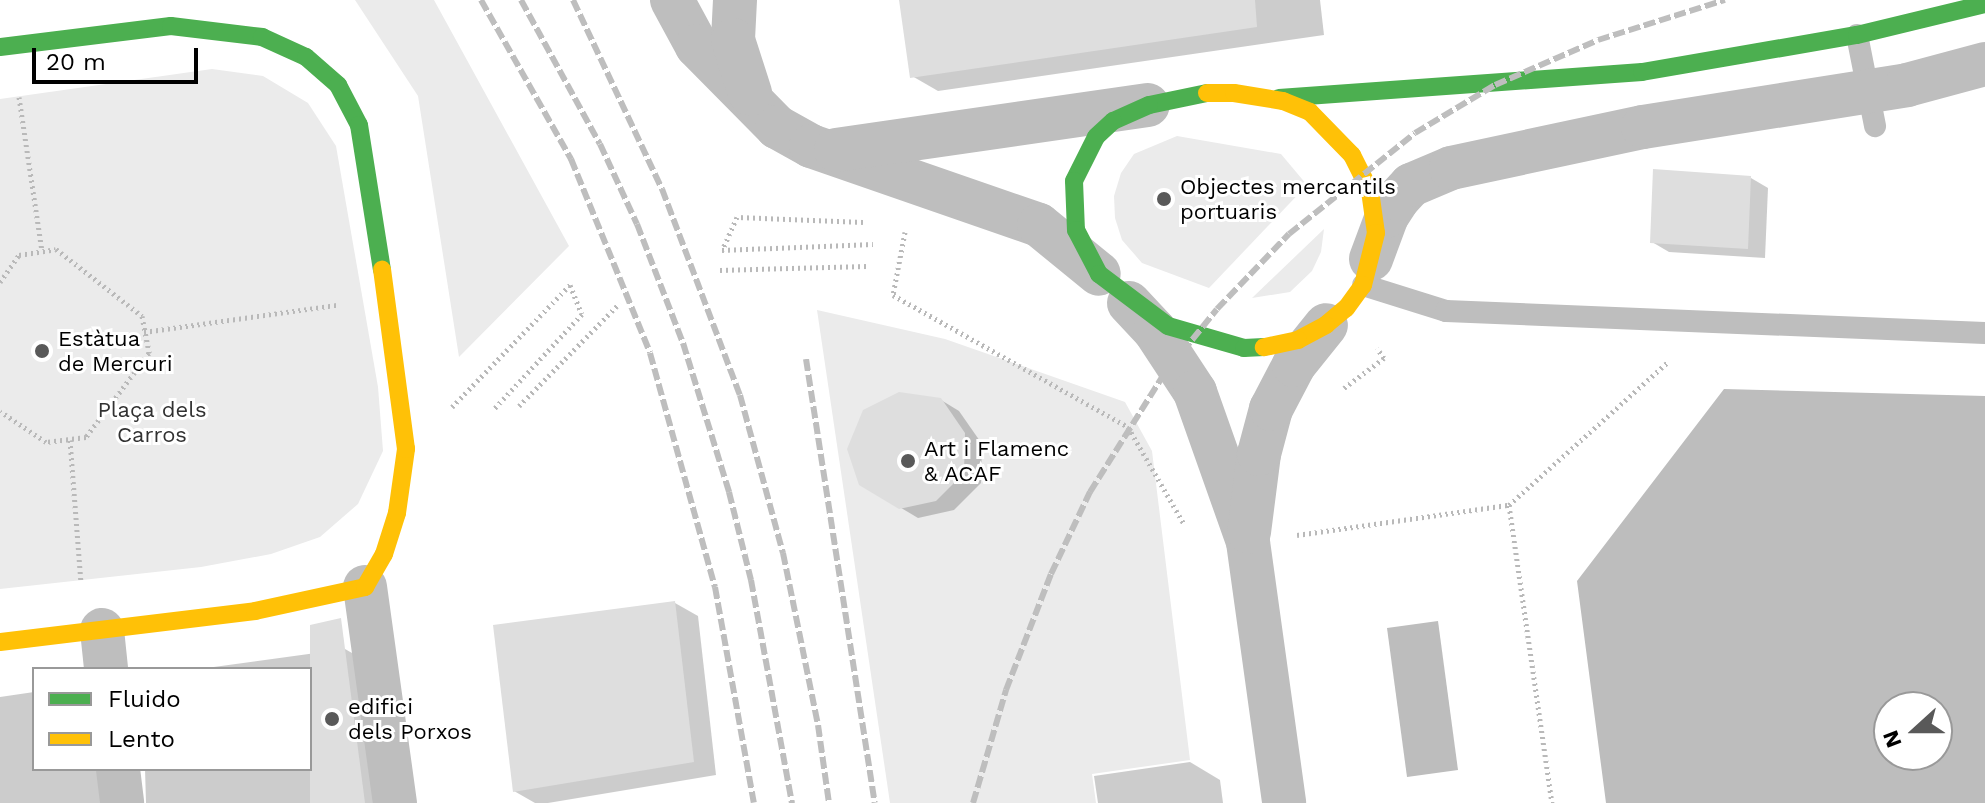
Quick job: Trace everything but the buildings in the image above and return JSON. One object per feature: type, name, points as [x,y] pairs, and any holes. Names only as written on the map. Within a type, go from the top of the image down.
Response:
[{"type":"street","points":[[672,0],[697,46],[777,127],[826,151],[1039,225],[1168,326],[1215,343],[1244,348],[1276,347],[1326,325]]},
{"type":"street","points":[[735,0],[733,40],[737,63],[758,109]]},
{"type":"street","points":[[826,151],[1149,105],[1207,93],[1303,98],[1642,72],[1857,35],[1985,4]]},
{"type":"street","points":[[6,46],[171,26],[262,37],[306,57],[338,85],[359,125],[406,449],[397,513],[384,554],[365,587],[395,803]]},
{"type":"street","points":[[1248,542],[1259,454],[1271,409],[1294,365],[1326,325],[1346,308],[1367,272],[1387,216],[1411,185],[1451,168],[1643,127],[1871,108],[1907,85],[1985,64]]},
{"type":"street","points":[[1259,97],[1310,112],[1331,130],[1352,155],[1370,191],[1376,233],[1367,272]]},
{"type":"street","points":[[1149,105],[1113,121],[1096,137],[1074,181],[1076,230],[1108,282],[1155,331],[1195,392],[1248,542],[1284,803]]},
{"type":"street","points":[[0,642],[104,650],[255,611],[365,587]]},
{"type":"street","points":[[118,771],[122,803]]},
{"type":"lane","points":[[1857,35],[1871,108]]},
{"type":"lane","points":[[1367,272],[1446,311],[1985,333]]},
{"type":"path","points":[[6,46],[42,250]]},
{"type":"path","points":[[873,244],[722,250],[737,217],[879,222]]},
{"type":"path","points":[[907,226],[893,295],[1128,427],[1190,535]]},
{"type":"path","points":[[0,282],[19,255],[56,249],[142,316],[149,353],[86,437],[46,442],[0,411]]},
{"type":"path","points":[[720,270],[867,266]]},
{"type":"path","points":[[444,414],[570,285],[582,314],[494,409]]},
{"type":"path","points":[[144,332],[385,298]]},
{"type":"path","points":[[519,406],[620,303]]},
{"type":"path","points":[[1297,535],[1509,505],[1711,323]]},
{"type":"path","points":[[70,440],[80,580],[104,650]]},
{"type":"path","points":[[1509,505],[1552,803]]},
{"type":"green space","points":[[355,0],[434,0],[569,246],[459,357],[418,96]]},
{"type":"green space","name":"Plaça dels Carros","points":[[212,69],[263,76],[308,103],[336,146],[378,387],[383,451],[358,504],[320,537],[271,554],[201,567],[0,589],[0,99]]},
{"type":"green space","points":[[1177,136],[1281,154],[1307,185],[1209,288],[1142,263],[1122,240],[1115,218],[1114,196],[1121,173],[1134,154]]},
{"type":"green space","points":[[1324,229],[1321,252],[1312,271],[1290,292],[1252,298]]},
{"type":"green space","points":[[817,310],[945,339],[1125,402],[1152,451],[1190,760],[1092,774],[1096,803],[890,803]]},
{"type":"shaded area","points":[[1724,389],[1985,396],[1985,803],[1606,803],[1577,581]]},
{"type":"shaded area","points":[[1438,621],[1458,770],[1407,777],[1387,628]]},
{"type":"railway","points":[[481,0],[571,159],[650,353],[715,587],[754,803]]},
{"type":"railway","points":[[521,0],[600,144],[637,224],[683,343],[729,492],[751,580],[792,803]]},
{"type":"railway","points":[[573,0],[662,189],[740,395],[783,553],[818,725],[829,803]]},
{"type":"railway","points":[[973,803],[1006,690],[1051,574],[1090,492],[1162,377],[1217,309],[1289,234],[1415,133],[1495,85],[1598,40],[1725,0]]},
{"type":"railway","points":[[806,359],[875,803]]},
{"type":"traffic: fast","points":[[1279,98],[1642,72],[1857,35],[1985,4]]},
{"type":"traffic: fast","points":[[0,47],[171,26],[262,37],[306,57],[338,85],[359,125],[382,270]]},
{"type":"traffic: fast","points":[[1207,93],[1149,105],[1113,121],[1096,137],[1074,181],[1076,230],[1099,274],[1168,326],[1244,348],[1264,347]]},
{"type":"traffic: slow","points":[[1207,93],[1234,93],[1283,101],[1310,112],[1352,155],[1370,191],[1376,233],[1363,285],[1346,308],[1326,325],[1298,340],[1264,347]]},
{"type":"traffic: slow","points":[[0,642],[255,611],[365,587],[384,554],[397,513],[406,449],[382,270]]},
{"type":"place","name":"Objectes mercantils portuaris","points":[[1164,199]]},
{"type":"place","name":"Estàtua de Mercuri","points":[[42,351]]},
{"type":"place","name":"Art i Flamenc & ACAF","points":[[908,461]]},
{"type":"place","name":"edifici dels Porxos","points":[[332,719]]}]
